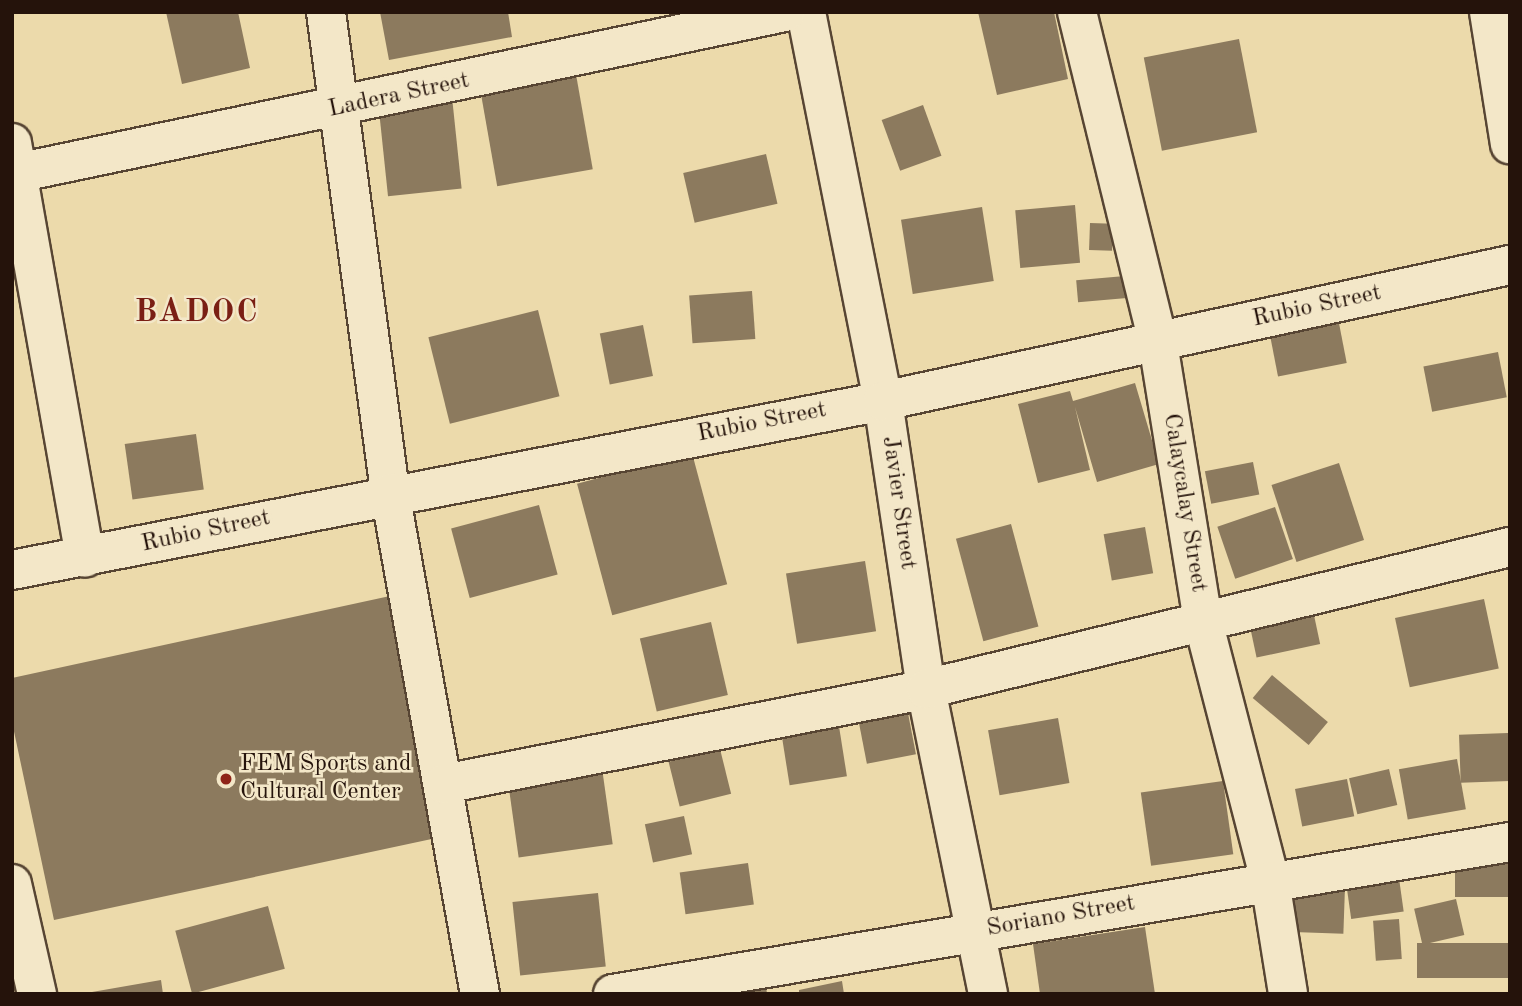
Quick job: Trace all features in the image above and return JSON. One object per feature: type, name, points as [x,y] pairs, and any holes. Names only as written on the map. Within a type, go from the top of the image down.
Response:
[{"type":"street","points":[[326,12],[390,493],[480,994]]},
{"type":"street","name":"Ladera Street","points":[[14,163],[339,109],[785,12]]},
{"type":"street","name":"Javier Street","points":[[806,12],[883,401],[926,689],[988,994]]},
{"type":"street","name":"Calaycalay Street","points":[[1077,12],[1158,343],[1203,621],[1270,881],[1288,994]]},
{"type":"street","points":[[1489,12],[1510,144]]},
{"type":"street","points":[[14,163],[85,558]]},
{"type":"street","name":"Rubio Street","points":[[12,570],[85,558],[390,493],[883,401],[1510,265]]},
{"type":"street","points":[[444,784],[926,689],[1510,547]]},
{"type":"street","name":"Soriano Street","points":[[613,994],[1510,842]]},
{"type":"street","points":[[12,884],[37,994]]},
{"type":"building","points":[[166,12],[238,12],[250,68],[182,84]]},
{"type":"building","points":[[380,12],[508,12],[512,37],[389,60]]},
{"type":"building","points":[[978,12],[1054,12],[1068,79],[997,95]]},
{"type":"building","points":[[1239,39],[1257,132],[1162,151],[1144,58]]},
{"type":"building","points":[[574,63],[593,169],[497,186],[478,80]]},
{"type":"building","points":[[452,97],[462,188],[388,196],[378,105]]},
{"type":"building","points":[[923,105],[941,156],[900,171],[882,120]]},
{"type":"building","points":[[766,154],[777,204],[695,223],[683,173]]},
{"type":"building","points":[[1075,205],[1080,263],[1020,268],[1015,210]]},
{"type":"building","points":[[982,207],[994,281],[913,294],[901,220]]},
{"type":"building","points":[[1090,223],[1113,224],[1112,251],[1089,250]]},
{"type":"building","points":[[1125,276],[1127,298],[1078,302],[1076,280]]},
{"type":"building","points":[[752,291],[755,339],[693,343],[689,295]]},
{"type":"building","points":[[538,310],[560,396],[450,424],[428,337]]},
{"type":"building","points":[[1337,313],[1347,363],[1278,376],[1268,326]]},
{"type":"building","points":[[643,325],[653,376],[610,384],[600,333]]},
{"type":"building","points":[[1498,352],[1507,397],[1432,412],[1423,367]]},
{"type":"building","points":[[1135,383],[1159,464],[1097,482],[1075,407],[1090,470],[1038,483],[1018,404],[1070,391],[1073,401]]},
{"type":"building","points":[[196,434],[204,489],[132,499],[125,444]]},
{"type":"building","points":[[692,453],[727,584],[612,615],[577,484]]},
{"type":"building","points":[[1253,462],[1259,494],[1211,504],[1205,471]]},
{"type":"building","points":[[1339,463],[1364,540],[1297,562],[1271,485]]},
{"type":"building","points":[[539,505],[558,575],[470,598],[451,529]]},
{"type":"building","points":[[1275,507],[1293,559],[1235,579],[1217,527]]},
{"type":"building","points":[[1011,524],[1038,626],[983,641],[956,539]]},
{"type":"building","points":[[1145,527],[1153,573],[1112,581],[1104,534]]},
{"type":"building","points":[[865,561],[876,631],[797,644],[786,574]]},
{"type":"building","name":"FEM Sports and Cultural Center","points":[[390,596],[441,837],[54,920],[12,722],[12,678]]},
{"type":"building","points":[[1484,599],[1499,668],[1410,687],[1395,618]]},
{"type":"building","points":[[1311,601],[1320,644],[1257,658],[1247,615]]},
{"type":"building","points":[[711,622],[728,695],[657,711],[640,638]]},
{"type":"building","points":[[1272,675],[1328,722],[1309,745],[1253,698]]},
{"type":"building","points":[[907,708],[916,754],[867,764],[858,718]]},
{"type":"building","points":[[1058,718],[1069,783],[1000,795],[988,730]]},
{"type":"building","points":[[838,720],[847,776],[790,785],[781,729]]},
{"type":"building","points":[[1508,733],[1510,781],[1461,783],[1459,735]]},
{"type":"building","points":[[720,749],[731,794],[680,806],[669,762]]},
{"type":"building","points":[[1457,759],[1466,809],[1408,819],[1399,769]]},
{"type":"building","points":[[602,768],[613,844],[519,857],[508,781]]},
{"type":"building","points":[[1389,769],[1397,805],[1357,814],[1349,778]]},
{"type":"building","points":[[1347,779],[1354,816],[1302,826],[1295,789]]},
{"type":"building","points":[[1223,781],[1233,854],[1151,866],[1141,793]]},
{"type":"building","points":[[684,816],[692,854],[653,862],[645,824]]},
{"type":"building","points":[[1455,856],[1510,856],[1510,897],[1455,897]]},
{"type":"building","points":[[748,863],[754,905],[686,914],[680,873]]},
{"type":"building","points":[[1397,864],[1404,912],[1351,919],[1345,871]]},
{"type":"building","points":[[1295,886],[1345,888],[1343,934],[1293,932]]},
{"type":"building","points":[[598,893],[606,967],[520,976],[512,902]]},
{"type":"building","points":[[1456,899],[1464,935],[1422,945],[1414,909]]},
{"type":"building","points":[[268,906],[285,969],[192,994],[175,931]]},
{"type":"building","points":[[1399,919],[1402,959],[1376,961],[1373,921]]},
{"type":"building","points":[[1145,927],[1155,994],[1040,994],[1033,944]]},
{"type":"building","points":[[1417,943],[1510,943],[1510,978],[1417,978]]},
{"type":"building","points":[[161,980],[163,994],[92,994],[92,992]]},
{"type":"building","points":[[842,981],[844,994],[799,994],[799,990]]},
{"type":"building","points":[[766,986],[767,994],[732,992]]},
{"type":"place","name":"FEM Sports and Cultural Center","points":[[226,779]]},
{"type":"district","name":"BADOC","points":[[197,313]]}]
